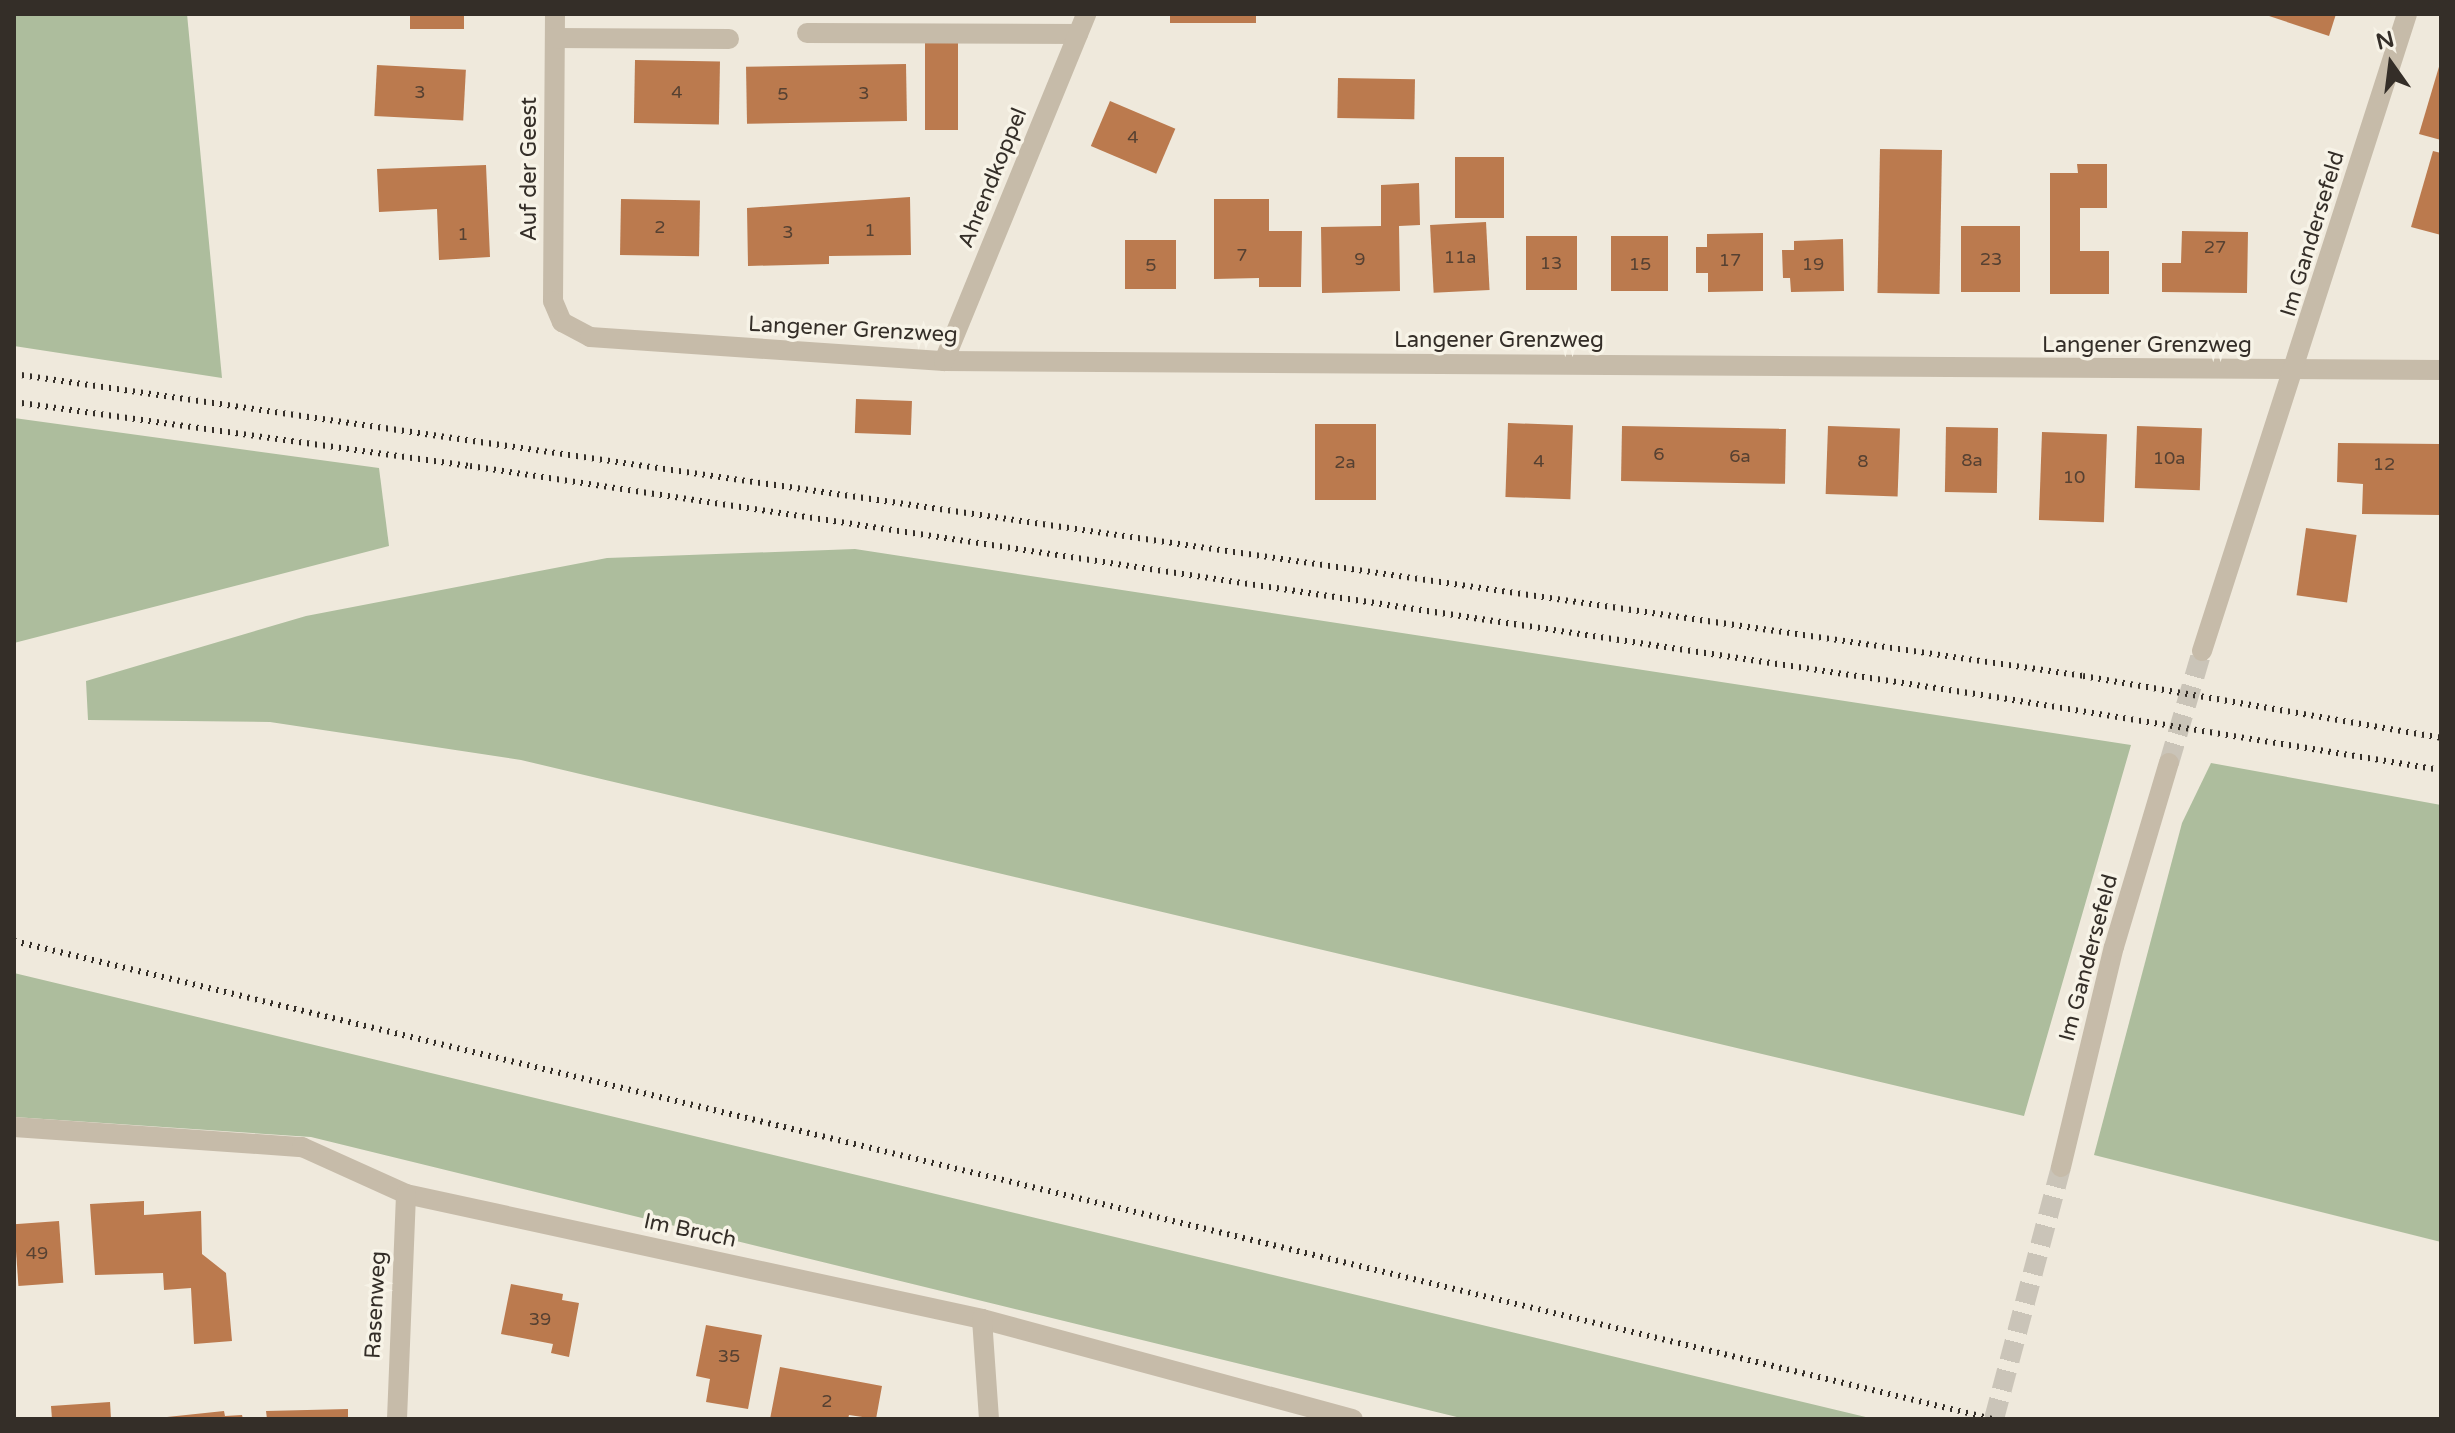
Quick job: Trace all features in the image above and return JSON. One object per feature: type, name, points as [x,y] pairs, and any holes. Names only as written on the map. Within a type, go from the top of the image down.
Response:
[{"type":"street","name":"Auf der Geest","points":[[555,14],[553,301],[562,322]]},
{"type":"street","name":"Ahrendkoppel","points":[[944,361],[1086,14]]},
{"type":"street","name":"Im Gandersefeld","points":[[2202,651],[2295,371],[2407,14]]},
{"type":"street","points":[[807,33],[1078,34]]},
{"type":"street","points":[[555,38],[729,39]]},
{"type":"street","name":"Langener Grenzweg","points":[[562,322],[590,337],[944,361],[2441,370]]},
{"type":"street","name":"Im Gandersefeld","points":[[2061,1167],[2114,947],[2169,763]]},
{"type":"street","name":"Im Bruch","points":[[14,1127],[302,1147],[406,1194],[982,1319],[1353,1419]]},
{"type":"street","name":"Rasenweg","points":[[397,1419],[406,1194]]},
{"type":"street","points":[[982,1319],[989,1419]]},
{"type":"green space","points":[[14,14],[187,14],[222,378],[14,346]]},
{"type":"green space","points":[[14,418],[379,468],[389,546],[14,643]]},
{"type":"green space","points":[[855,549],[2131,745],[2024,1116],[521,760],[270,722],[88,720],[86,681],[306,616],[607,558]]},
{"type":"green space","points":[[2211,763],[2441,805],[2441,1242],[2094,1155],[2182,823]]},
{"type":"green space","points":[[14,973],[1874,1419],[1465,1419],[311,1137],[14,1117]]},
{"type":"building","points":[[410,14],[464,14],[464,29],[410,29]]},
{"type":"building","points":[[1170,14],[1256,14],[1256,23],[1170,23]]},
{"type":"building","points":[[2263,14],[2336,14],[2329,36]]},
{"type":"building","points":[[925,41],[958,41],[958,130],[925,130]]},
{"type":"building","points":[[635,60],[720,61],[719,124],[634,123]]},
{"type":"building","points":[[2441,60],[2441,140],[2419,134]]},
{"type":"building","points":[[906,64],[907,121],[747,124],[746,67]]},
{"type":"building","points":[[377,65],[466,70],[463,121],[374,116]]},
{"type":"building","points":[[1338,78],[1415,79],[1414,119],[1337,118]]},
{"type":"building","points":[[1110,101],[1175,129],[1156,174],[1091,146]]},
{"type":"building","points":[[1880,149],[1942,150],[1939,294],[1877,293]]},
{"type":"building","points":[[2433,151],[2441,153],[2441,235],[2411,227]]},
{"type":"building","points":[[1455,157],[1504,157],[1504,218],[1455,218]]},
{"type":"building","points":[[2077,164],[2107,164],[2107,208],[2080,208],[2080,251],[2109,251],[2109,294],[2050,294],[2050,173],[2078,173]]},
{"type":"building","points":[[486,165],[490,257],[439,260],[437,209],[379,212],[377,169]]},
{"type":"building","points":[[1419,183],[1420,225],[1399,226],[1400,291],[1322,293],[1321,227],[1381,226],[1381,185]]},
{"type":"building","points":[[910,197],[911,255],[829,256],[829,264],[748,266],[747,208]]},
{"type":"building","points":[[621,199],[700,200],[699,256],[620,255]]},
{"type":"building","points":[[1214,199],[1269,199],[1269,231],[1302,231],[1301,287],[1259,287],[1259,278],[1214,279]]},
{"type":"building","points":[[1486,222],[1490,290],[1434,293],[1430,225]]},
{"type":"building","points":[[1961,226],[2020,226],[2020,292],[1961,292]]},
{"type":"building","points":[[2182,231],[2248,232],[2247,293],[2162,292],[2162,263],[2181,263]]},
{"type":"building","points":[[1763,233],[1763,291],[1708,292],[1708,273],[1696,273],[1696,247],[1707,247],[1707,234]]},
{"type":"building","points":[[1526,236],[1577,236],[1577,290],[1526,290]]},
{"type":"building","points":[[1611,236],[1668,236],[1668,291],[1611,291]]},
{"type":"building","points":[[1843,239],[1844,291],[1791,292],[1790,278],[1783,278],[1782,250],[1794,250],[1794,241]]},
{"type":"building","points":[[1125,240],[1176,240],[1176,289],[1125,289]]},
{"type":"building","points":[[856,399],[912,401],[911,435],[855,433]]},
{"type":"building","points":[[1508,423],[1573,425],[1570,499],[1505,497]]},
{"type":"building","points":[[1315,424],[1376,424],[1376,500],[1315,500]]},
{"type":"building","points":[[1622,426],[1786,429],[1785,484],[1621,481]]},
{"type":"building","points":[[1828,426],[1900,429],[1898,496],[1826,494]]},
{"type":"building","points":[[2137,426],[2202,428],[2200,490],[2135,488]]},
{"type":"building","points":[[1946,427],[1998,428],[1997,493],[1945,492]]},
{"type":"building","points":[[2042,432],[2107,434],[2104,522],[2039,520]]},
{"type":"building","points":[[2338,443],[2441,444],[2441,515],[2362,514],[2363,484],[2337,482]]},
{"type":"building","points":[[2306,528],[2357,535],[2347,602],[2297,595]]},
{"type":"building","points":[[144,1201],[144,1215],[201,1211],[202,1254],[226,1273],[232,1341],[194,1344],[191,1288],[164,1290],[163,1273],[95,1275],[90,1204]]},
{"type":"building","points":[[59,1221],[63,1283],[18,1286],[14,1224]]},
{"type":"building","points":[[511,1284],[563,1294],[562,1300],[579,1303],[569,1357],[551,1353],[553,1344],[501,1334]]},
{"type":"building","points":[[706,1325],[762,1335],[748,1409],[706,1402],[710,1379],[696,1376]]},
{"type":"building","points":[[780,1367],[882,1386],[876,1419],[849,1415],[848,1419],[770,1419]]},
{"type":"building","points":[[110,1402],[111,1419],[52,1419],[51,1406]]},
{"type":"building","points":[[348,1409],[348,1419],[267,1419],[266,1411]]},
{"type":"building","points":[[224,1411],[225,1416],[242,1415],[243,1419],[148,1419]]},
{"type":"tunnel","points":[[2169,763],[2202,651]]},
{"type":"tunnel","points":[[1994,1419],[2061,1167]]},
{"type":"railway","points":[[14,374],[2083,676],[2441,738]]},
{"type":"railway","points":[[14,402],[470,466],[1989,696],[2441,770]]},
{"type":"railway","points":[[14,941],[1993,1419]]}]
